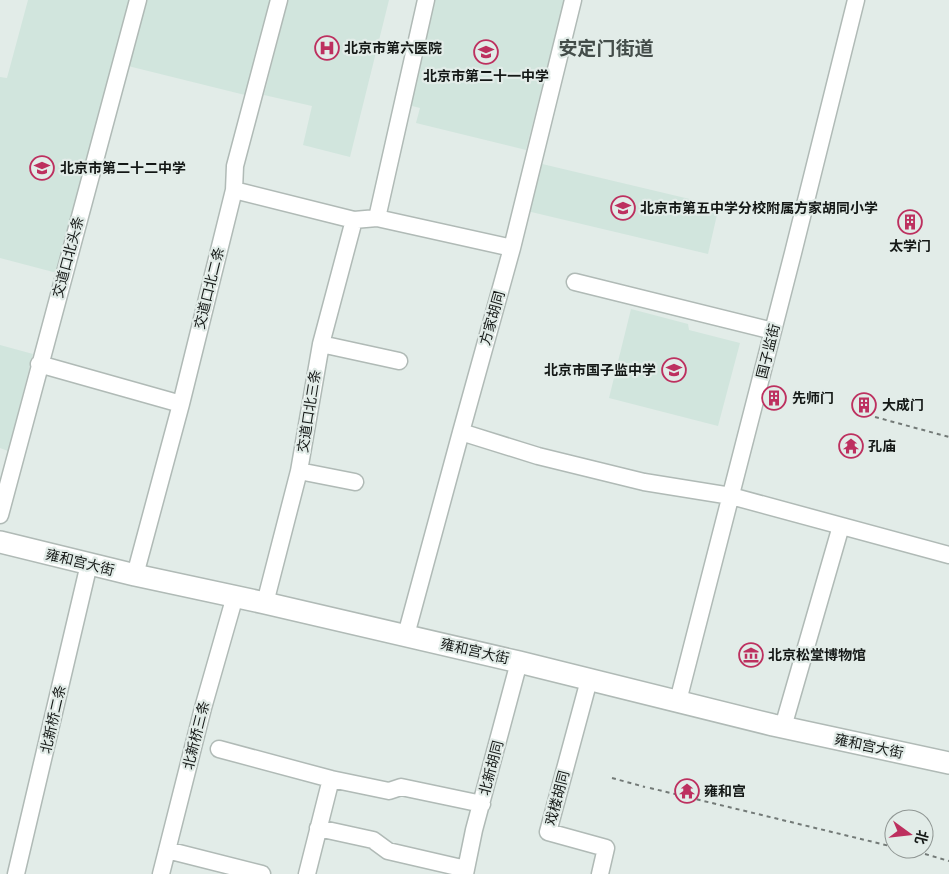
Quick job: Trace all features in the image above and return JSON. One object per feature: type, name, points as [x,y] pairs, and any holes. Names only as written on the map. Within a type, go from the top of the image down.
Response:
[{"type":"main road","name":"雍和宫大街","points":[[0,542],[135,575],[265,602],[519,662],[783,727],[949,763]]},
{"type":"street","name":"交道口北头条","points":[[0,514],[138,0]]},
{"type":"street","name":"交道口北二条","points":[[135,575],[181,404],[234,190],[235,166],[279,0]]},
{"type":"street","points":[[377,218],[426,0]]},
{"type":"street","name":"方家胡同","points":[[406,636],[512,248],[573,0]]},
{"type":"street","name":"国子监街","points":[[678,700],[856,0]]},
{"type":"street","points":[[234,190],[354,220],[377,218],[512,248]]},
{"type":"street","name":"交道口北三条","points":[[265,602],[299,471],[320,344],[354,220]]},
{"type":"street","points":[[575,282],[773,331]]},
{"type":"street","points":[[320,344],[399,361]]},
{"type":"street","points":[[40,364],[181,404]]},
{"type":"street","points":[[461,432],[538,456],[635,479],[731,496],[949,555]]},
{"type":"street","points":[[299,471],[355,482]]},
{"type":"street","points":[[783,727],[841,526]]},
{"type":"street","name":"北新桥二条","points":[[16,874],[89,564]]},
{"type":"street","name":"北新桥三条","points":[[161,874],[203,708],[235,596]]},
{"type":"street","name":"北新胡同","points":[[466,872],[474,830],[519,662]]},
{"type":"street","name":"戏楼胡同","points":[[589,680],[548,832],[606,848],[600,874]]},
{"type":"street","points":[[219,749],[331,779],[388,791],[401,787],[482,804]]},
{"type":"street","points":[[307,874],[331,779]]},
{"type":"street","points":[[318,828],[374,840],[388,851],[466,872]]},
{"type":"street","points":[[168,850],[262,874]]},
{"type":"path","points":[[875,418],[949,437]]},
{"type":"path","points":[[612,778],[645,787]]},
{"type":"path","points":[[650,788],[884,845]]},
{"type":"path","points":[[934,857],[949,861]]},
{"type":"shaded area","name":"北京市第二十二中学","points":[[28,0],[129,0],[57,273],[0,258],[0,77],[7,78]]},
{"type":"shaded area","points":[[142,0],[270,0],[245,95],[124,65]]},
{"type":"shaded area","name":"北京市第六医院","points":[[288,0],[389,0],[350,157],[303,145],[312,106],[264,95]]},
{"type":"shaded area","name":"北京市第二十一中学","points":[[434,0],[564,0],[526,150],[416,123],[420,108],[408,105]]},
{"type":"shaded area","name":"北京市第五中学分校附属方家胡同小学","points":[[538,163],[719,206],[708,254],[527,211]]},
{"type":"shaded area","name":"北京市国子监中学","points":[[631,309],[688,324],[689,330],[740,343],[718,426],[609,398]]},
{"type":"shaded area","points":[[0,345],[33,354],[8,451],[0,448]]},
{"type":"place","name":"北京市第六医院","points":[[327,48]]},
{"type":"place","name":"北京市第二十一中学","points":[[486,52]]},
{"type":"place","name":"北京市第二十二中学","points":[[42,168]]},
{"type":"place","name":"北京市第五中学分校附属方家胡同小学","points":[[623,208]]},
{"type":"place","name":"太学门","points":[[910,222]]},
{"type":"place","name":"北京市国子监中学","points":[[674,370]]},
{"type":"place","name":"先师门","points":[[774,398]]},
{"type":"place","name":"大成门","points":[[864,405]]},
{"type":"place","name":"孔庙","points":[[851,446]]},
{"type":"place","name":"北京松堂博物馆","points":[[751,655]]},
{"type":"place","name":"雍和宫","points":[[687,791]]},
{"type":"district","name":"安定门街道","points":[[606,48]]}]
